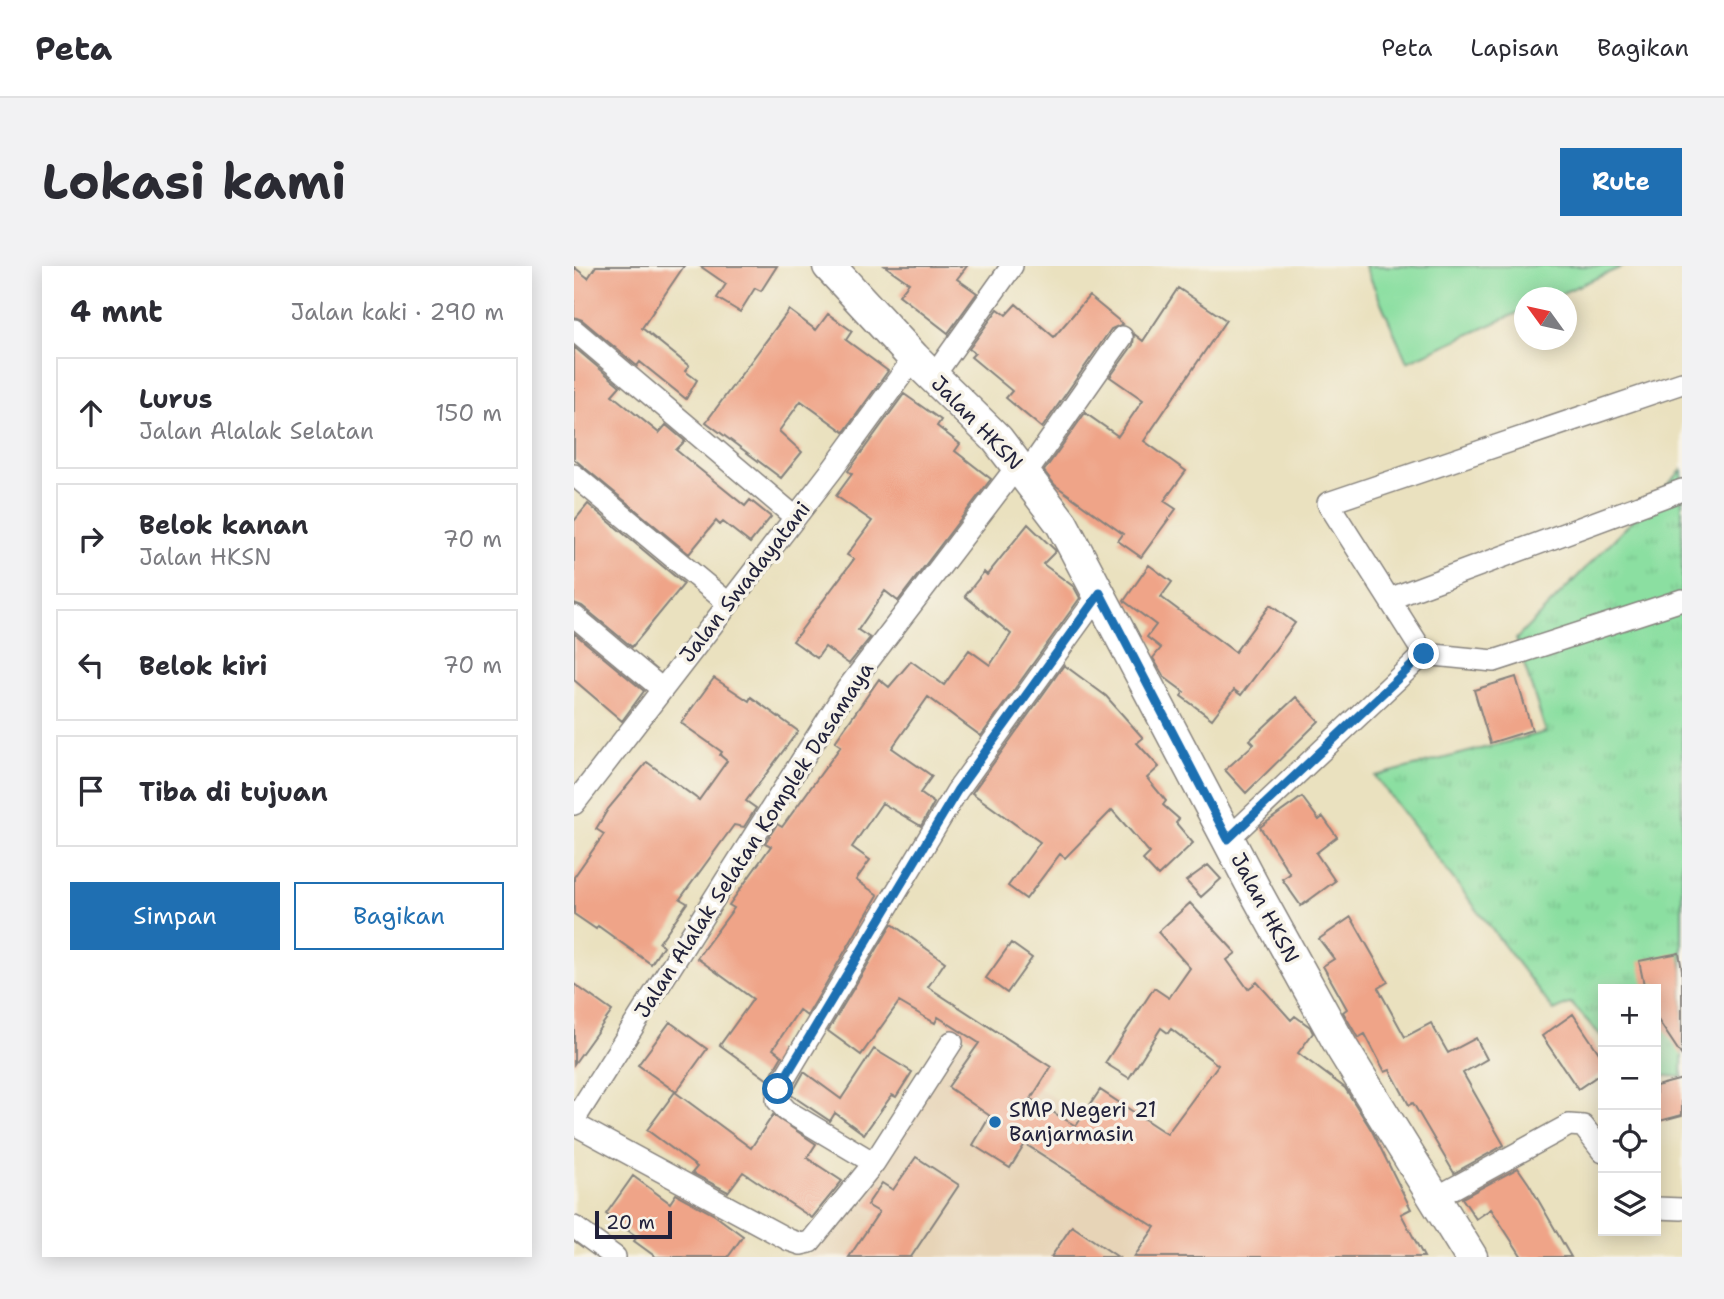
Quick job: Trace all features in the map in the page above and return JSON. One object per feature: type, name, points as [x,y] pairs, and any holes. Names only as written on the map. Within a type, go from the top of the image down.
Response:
[{"type":"main road","name":"Jalan HKSN","points":[[829,266],[924,367],[998,439],[1062,524],[1342,1048],[1437,1197],[1471,1257]]},
{"type":"street","name":"Jalan Swadayatani","points":[[574,804],[795,517],[1012,266]]},
{"type":"street","points":[[574,330],[795,517]]},
{"type":"street","name":"Jalan Alalak Selatan Komplek Dasamaya","points":[[574,1122],[847,689],[1022,469],[1122,337]]},
{"type":"street","points":[[1424,654],[1328,503],[1682,383]]},
{"type":"street","points":[[574,475],[729,603]]},
{"type":"street","points":[[1389,599],[1682,490]]},
{"type":"street","points":[[874,1163],[787,1111],[777,1100],[778,1089],[957,791],[1100,593]]},
{"type":"street","points":[[1228,839],[1424,654],[1494,661],[1682,600]]},
{"type":"street","points":[[574,616],[662,689]]},
{"type":"street","points":[[574,1122],[679,1182],[801,1244],[810,1242],[820,1232],[874,1163],[952,1042]]},
{"type":"street","points":[[1437,1197],[1569,1125],[1583,1126],[1598,1146]]},
{"type":"street","points":[[1661,1208],[1682,1209]]},
{"type":"street","points":[[576,1233],[615,1257]]},
{"type":"shaded area","name":"SMP Negeri 21 Banjarmasin","points":[[957,1035],[1228,1210],[1198,1257],[807,1257]]},
{"type":"green space","points":[[1365,266],[1624,266],[1576,287],[1514,287],[1514,314],[1407,362]]},
{"type":"green space","points":[[1682,470],[1682,1077],[1661,1075],[1661,984],[1598,984],[1598,1033],[1571,1003],[1554,1011],[1375,776],[1546,732],[1516,639]]},
{"type":"building","points":[[596,266],[684,266],[642,328],[689,366],[685,371],[697,380],[686,399],[640,362],[637,366],[582,320],[574,317],[574,267],[588,278]]},
{"type":"building","points":[[700,266],[777,266],[761,291],[755,288],[740,312],[717,298],[726,284]]},
{"type":"building","points":[[885,266],[967,266],[957,279],[977,293],[948,333],[899,295],[909,283]]},
{"type":"building","points":[[1178,288],[1226,320],[1144,441],[1186,471],[1164,501],[1176,509],[1141,557],[1118,541],[1123,534],[1055,485],[1044,471],[1085,413],[1118,436],[1143,400],[1110,377],[1133,345],[1134,334],[1143,341]]},
{"type":"building","points":[[1089,296],[1123,324],[1111,329],[1042,428],[1006,398],[1012,391],[971,357],[975,353],[969,349],[998,309],[1006,315],[1016,304],[1054,337]]},
{"type":"building","points":[[789,310],[816,330],[828,314],[852,331],[846,340],[888,371],[844,432],[801,401],[779,431],[802,452],[781,478],[706,422]]},
{"type":"building","points":[[574,347],[620,386],[612,395],[659,433],[666,425],[685,441],[676,450],[745,506],[750,500],[771,517],[750,543],[723,522],[720,525],[716,521],[689,554],[574,459]]},
{"type":"building","points":[[904,394],[941,420],[937,426],[960,444],[955,451],[991,479],[898,601],[885,591],[858,630],[870,638],[849,664],[825,647],[817,658],[793,641],[854,559],[847,555],[872,521],[836,496],[852,474],[848,471]]},
{"type":"building","points":[[588,504],[684,584],[632,647],[582,606],[574,603],[574,521]]},
{"type":"building","points":[[1028,524],[1056,551],[1043,564],[1074,587],[1080,598],[981,736],[928,697],[892,748],[932,776],[920,793],[934,803],[921,826],[882,803],[852,847],[870,860],[856,880],[878,895],[807,1016],[799,1010],[773,1049],[782,1056],[768,1080],[720,1045],[753,999],[697,958],[734,908],[729,905],[771,846],[765,843],[777,824],[782,827],[841,746],[835,742],[879,679],[889,687],[911,661],[944,685],[969,650],[990,665],[1011,634],[965,596],[984,572],[987,575]]},
{"type":"building","points":[[1149,565],[1172,582],[1161,597],[1235,652],[1270,605],[1295,623],[1241,695],[1234,690],[1212,719],[1181,696],[1184,692],[1164,677],[1153,658],[1161,648],[1147,637],[1156,625],[1124,601]]},
{"type":"building","points":[[574,633],[644,691],[622,721],[574,680]]},
{"type":"building","points":[[1064,665],[1106,696],[1143,738],[1137,743],[1159,767],[1147,778],[1166,801],[1163,805],[1179,819],[1176,823],[1193,843],[1158,876],[1143,860],[1150,853],[1112,810],[1065,858],[1060,854],[1026,899],[1008,886],[1040,842],[972,793]]},
{"type":"building","points":[[1516,677],[1532,730],[1490,743],[1474,690]]},
{"type":"building","points":[[714,678],[749,701],[751,697],[798,731],[746,801],[756,808],[744,827],[734,825],[680,899],[687,903],[659,943],[663,946],[651,964],[598,926],[596,929],[574,914],[574,877],[604,834],[596,829],[608,809],[647,762],[699,800],[727,761],[720,755],[722,752],[681,723]]},
{"type":"building","points":[[1296,697],[1319,721],[1246,793],[1225,770],[1254,744],[1250,740]]},
{"type":"building","points":[[1302,797],[1319,820],[1323,817],[1337,837],[1316,853],[1335,881],[1301,906],[1282,879],[1290,874],[1260,827]]},
{"type":"building","points":[[1208,865],[1221,879],[1201,897],[1186,881]]},
{"type":"building","points":[[1190,903],[1236,953],[1227,960],[1248,989],[1257,982],[1291,1020],[1295,1016],[1310,1027],[1313,1033],[1298,1053],[1345,1088],[1372,1131],[1411,1209],[1401,1214],[1424,1257],[1134,1257],[1155,1227],[1025,1144],[1010,1168],[973,1145],[990,1116],[948,1087],[979,1043],[938,1017],[935,1023],[899,1002],[861,1055],[828,1031],[892,924],[945,962],[928,987],[1051,1067],[1031,1099],[1076,1126],[1100,1090],[1167,1134],[1218,1065],[1171,1029],[1168,1033],[1161,1028],[1129,1078],[1105,1063],[1154,988],[1169,998],[1190,968],[1158,932]]},
{"type":"building","points":[[1351,917],[1388,982],[1378,988],[1405,1037],[1431,1023],[1448,1053],[1476,1038],[1487,1059],[1463,1073],[1504,1145],[1454,1173],[1413,1103],[1409,1105],[1390,1070],[1385,1072],[1365,1034],[1358,1038],[1343,1012],[1347,1009],[1323,966],[1334,959],[1319,939]]},
{"type":"building","points":[[1011,943],[1032,958],[1007,993],[986,978]]},
{"type":"building","points":[[1679,953],[1682,970],[1682,1056],[1661,1024],[1661,984],[1644,984],[1639,961]]},
{"type":"building","points":[[574,984],[612,1011],[574,1064]]},
{"type":"building","points":[[1573,1014],[1598,1052],[1598,1075],[1578,1089],[1542,1036]]},
{"type":"building","points":[[670,1022],[707,1049],[676,1092],[638,1065]]},
{"type":"building","points":[[874,1049],[912,1072],[896,1097],[892,1095],[864,1134],[835,1113],[830,1121],[791,1095],[804,1072],[841,1099]]},
{"type":"building","points":[[1682,1079],[1682,1115],[1661,1121],[1661,1085]]},
{"type":"building","points":[[675,1092],[751,1148],[773,1115],[816,1144],[807,1158],[842,1181],[812,1218],[743,1172],[728,1192],[692,1173],[697,1167],[647,1130]]},
{"type":"building","points":[[916,1157],[959,1185],[911,1257],[849,1257],[879,1212],[867,1205],[882,1183],[893,1190]]},
{"type":"building","points":[[1518,1168],[1571,1257],[1522,1257],[1491,1209],[1476,1219],[1462,1198]]},
{"type":"building","points":[[633,1176],[670,1203],[676,1194],[713,1214],[743,1236],[728,1257],[656,1257],[634,1241],[637,1237],[606,1214]]},
{"type":"building","points":[[1072,1226],[1118,1257],[1051,1257]]},
{"type":"place","name":"SMP Negeri 21 Banjarmasin","points":[[995,1122]]},
{"type":"route","points":[[778,1089],[957,791],[1100,593],[1228,839],[1424,654]]}]
